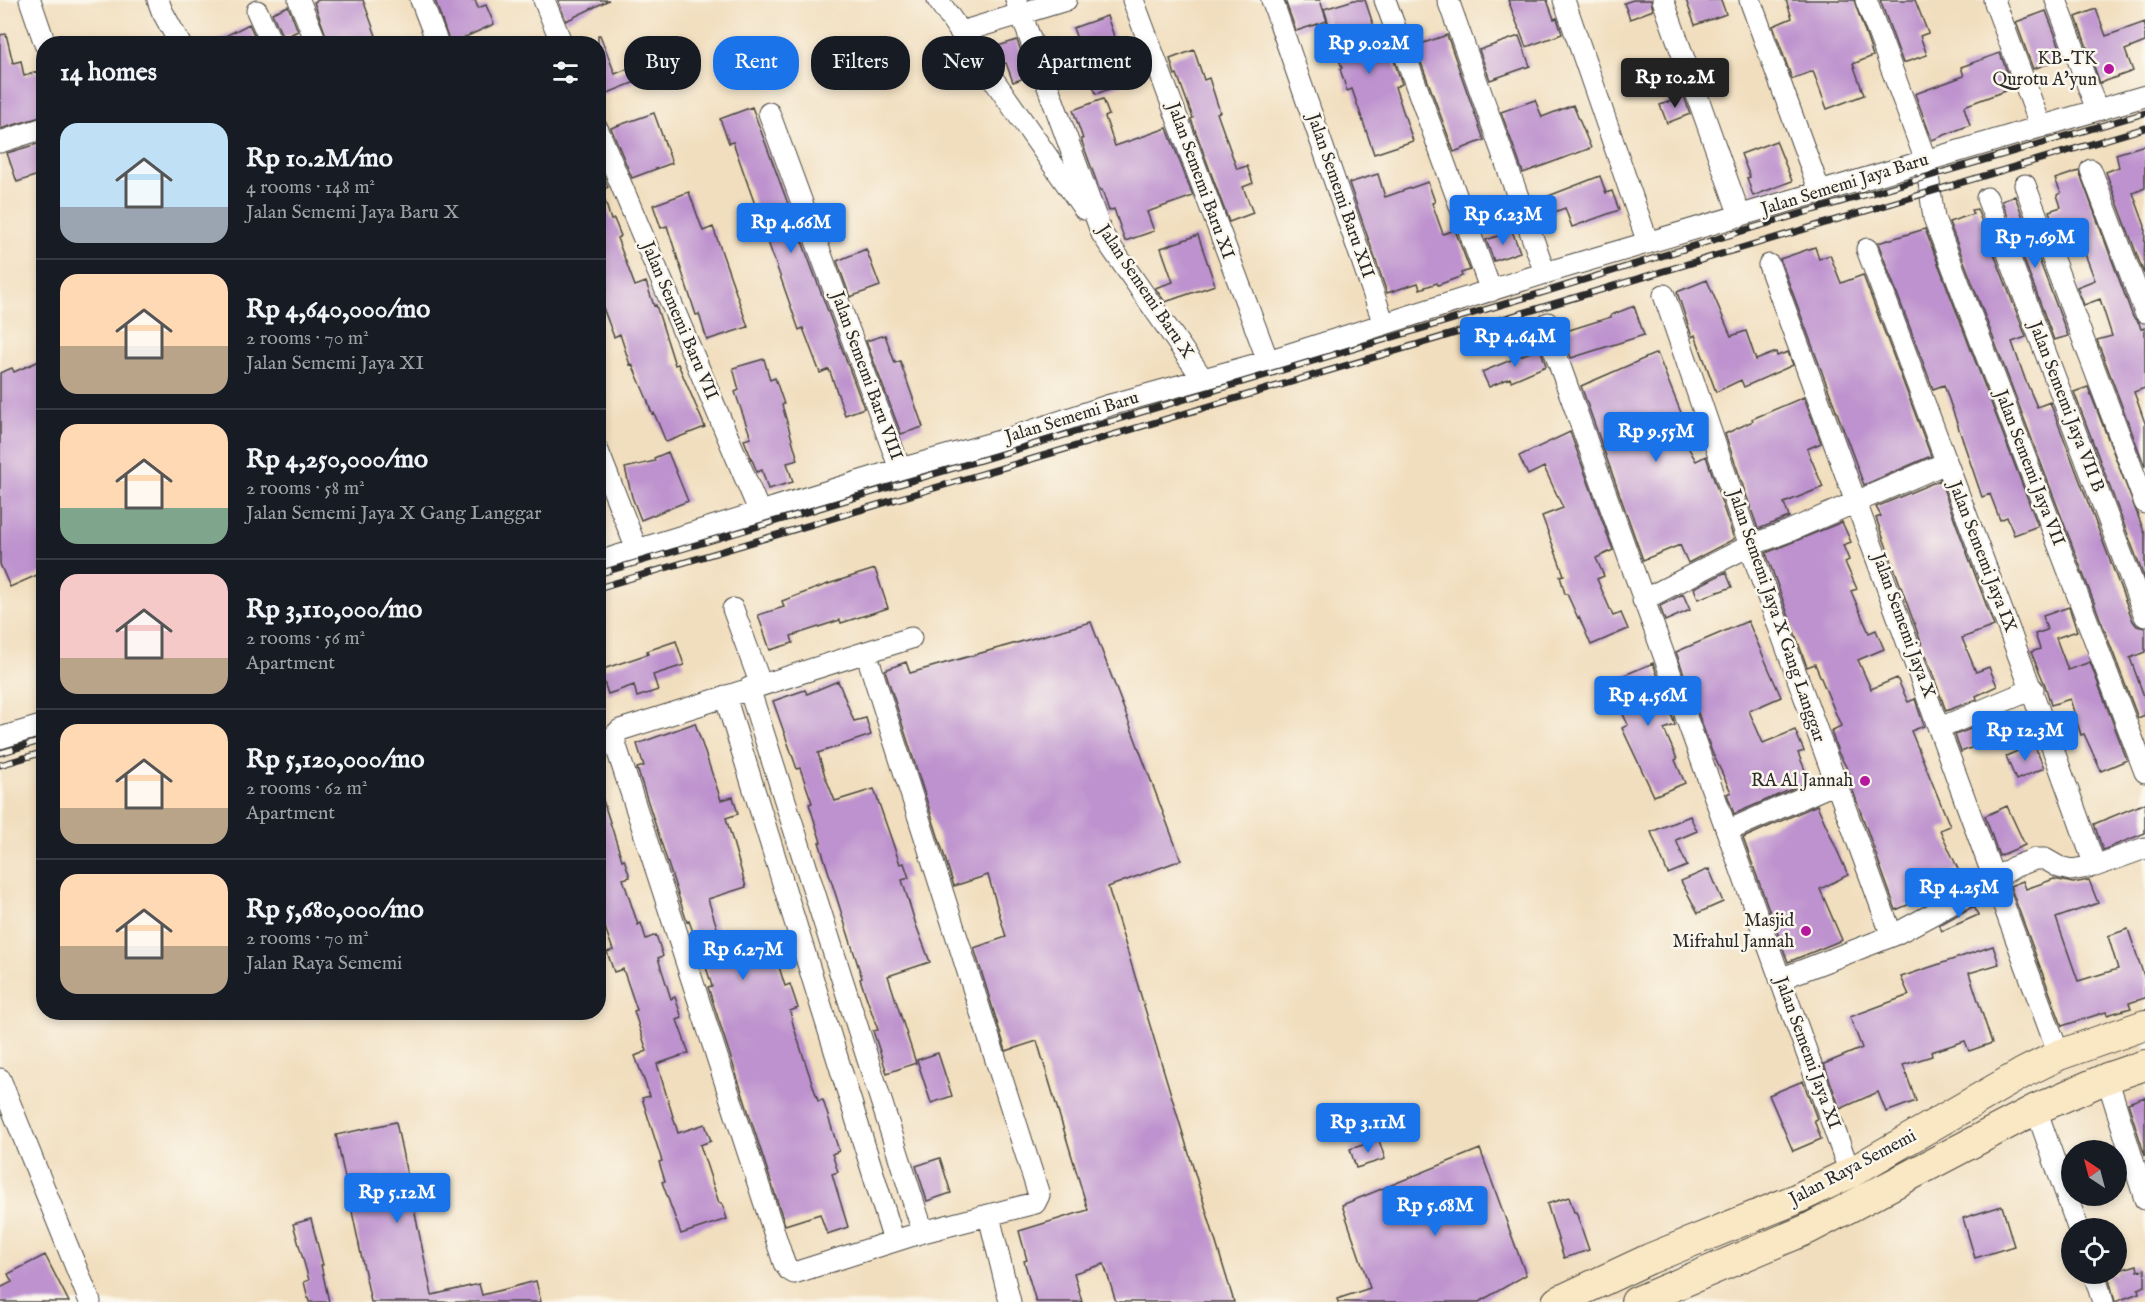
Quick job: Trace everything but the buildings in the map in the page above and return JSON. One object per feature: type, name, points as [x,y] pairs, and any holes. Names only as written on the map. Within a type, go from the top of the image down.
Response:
[{"type":"main road","name":"Jalan Raya Sememi","points":[[1557,1302],[1649,1259],[1794,1200],[1850,1173],[2023,1073],[2059,1055],[2145,1025]]},
{"type":"main road","name":"Jalan Raya Sememi","points":[[1636,1302],[1808,1229],[2036,1109],[2145,1065]]},
{"type":"street","points":[[30,0],[42,36]]},
{"type":"street","points":[[158,0],[173,36]]},
{"type":"street","points":[[299,0],[314,36]]},
{"type":"street","points":[[422,0],[435,36]]},
{"type":"street","points":[[544,0],[559,36]]},
{"type":"street","points":[[938,0],[964,32],[1102,234]]},
{"type":"street","points":[[955,0],[964,32]]},
{"type":"street","points":[[964,32],[1018,7],[1066,0]]},
{"type":"street","name":"Jalan Sememi Baru XI","points":[[1133,0],[1268,361]]},
{"type":"street","name":"Jalan Sememi Baru XII","points":[[1272,0],[1384,324]]},
{"type":"street","points":[[1385,0],[1491,291]]},
{"type":"street","points":[[1448,0],[1545,273]]},
{"type":"street","points":[[1564,0],[1648,243]]},
{"type":"street","points":[[1663,0],[1740,216]]},
{"type":"street","points":[[1750,0],[1820,192]]},
{"type":"street","name":"Jalan Sememi Jaya VII","points":[[1866,0],[1926,161],[1934,218],[2145,772]]},
{"type":"street","points":[[1994,0],[2041,127]]},
{"type":"street","points":[[2056,0],[2097,110]]},
{"type":"street","name":"Jalan Sememi Baru X","points":[[1018,7],[1102,234],[1203,379]]},
{"type":"street","points":[[257,11],[268,36]]},
{"type":"street","name":"Jalan Sememi Jaya Baru","points":[[1545,273],[2145,96]]},
{"type":"street","name":"Jalan Sememi Baru VIII","points":[[769,113],[900,469]]},
{"type":"street","points":[[0,142],[36,131]]},
{"type":"street","name":"Jalan Sememi Baru VII","points":[[606,149],[760,513]]},
{"type":"street","points":[[2091,170],[2145,312]]},
{"type":"street","points":[[2025,185],[2145,503]]},
{"type":"street","name":"Jalan Sememi Jaya VII B","points":[[1987,198],[2145,616]]},
{"type":"street","name":"Jalan Sememi Jaya IX","points":[[1867,249],[2032,689],[2095,866]]},
{"type":"street","name":"Jalan Sememi Jaya X","points":[[1768,264],[2059,1055]]},
{"type":"street","name":"Jalan Sememi Baru","points":[[606,560],[900,469],[1010,438],[1110,405],[1268,361],[1545,273]]},
{"type":"street","name":"Jalan Sememi Jaya X Gang Langgar","points":[[1664,296],[1892,936]]},
{"type":"street","name":"Jalan Sememi Jaya XI","points":[[1548,323],[1552,344],[1850,1173]]},
{"type":"street","points":[[1643,600],[1751,545],[1789,531],[1946,463]]},
{"type":"street","points":[[606,471],[637,550]]},
{"type":"street","points":[[733,609],[841,975],[923,1232]]},
{"type":"street","points":[[866,652],[1039,1195],[1035,1203],[923,1232],[794,1273],[786,1267],[614,736],[620,730],[755,686],[911,638]]},
{"type":"street","points":[[1940,728],[2032,689]]},
{"type":"street","points":[[725,696],[894,1241]]},
{"type":"street","points":[[0,738],[36,727]]},
{"type":"street","points":[[1727,831],[1836,783]]},
{"type":"street","points":[[1780,979],[1892,936],[2014,867],[2035,859],[2045,859],[2071,870],[2095,866],[2145,848]]},
{"type":"street","points":[[815,986],[841,975]]},
{"type":"street","points":[[2108,1078],[2145,1199]]},
{"type":"street","points":[[0,1079],[90,1302]]},
{"type":"street","points":[[2036,1109],[2074,1218]]},
{"type":"street","points":[[988,1216],[1010,1302]]},
{"type":"street","points":[[2097,1284],[2103,1302]]},
{"type":"railway","points":[[606,572],[1752,228],[2145,113]]},
{"type":"railway","points":[[606,586],[2145,128]]},
{"type":"railway","points":[[0,753],[36,742]]},
{"type":"railway","points":[[0,765],[36,754]]},
{"type":"place","name":"KB-TK Qurotu A'yun","points":[[2109,69]]},
{"type":"place","name":"RA Al Jannah","points":[[1865,781]]},
{"type":"place","name":"Masjid Mifrahul Jannah","points":[[1806,931]]}]
